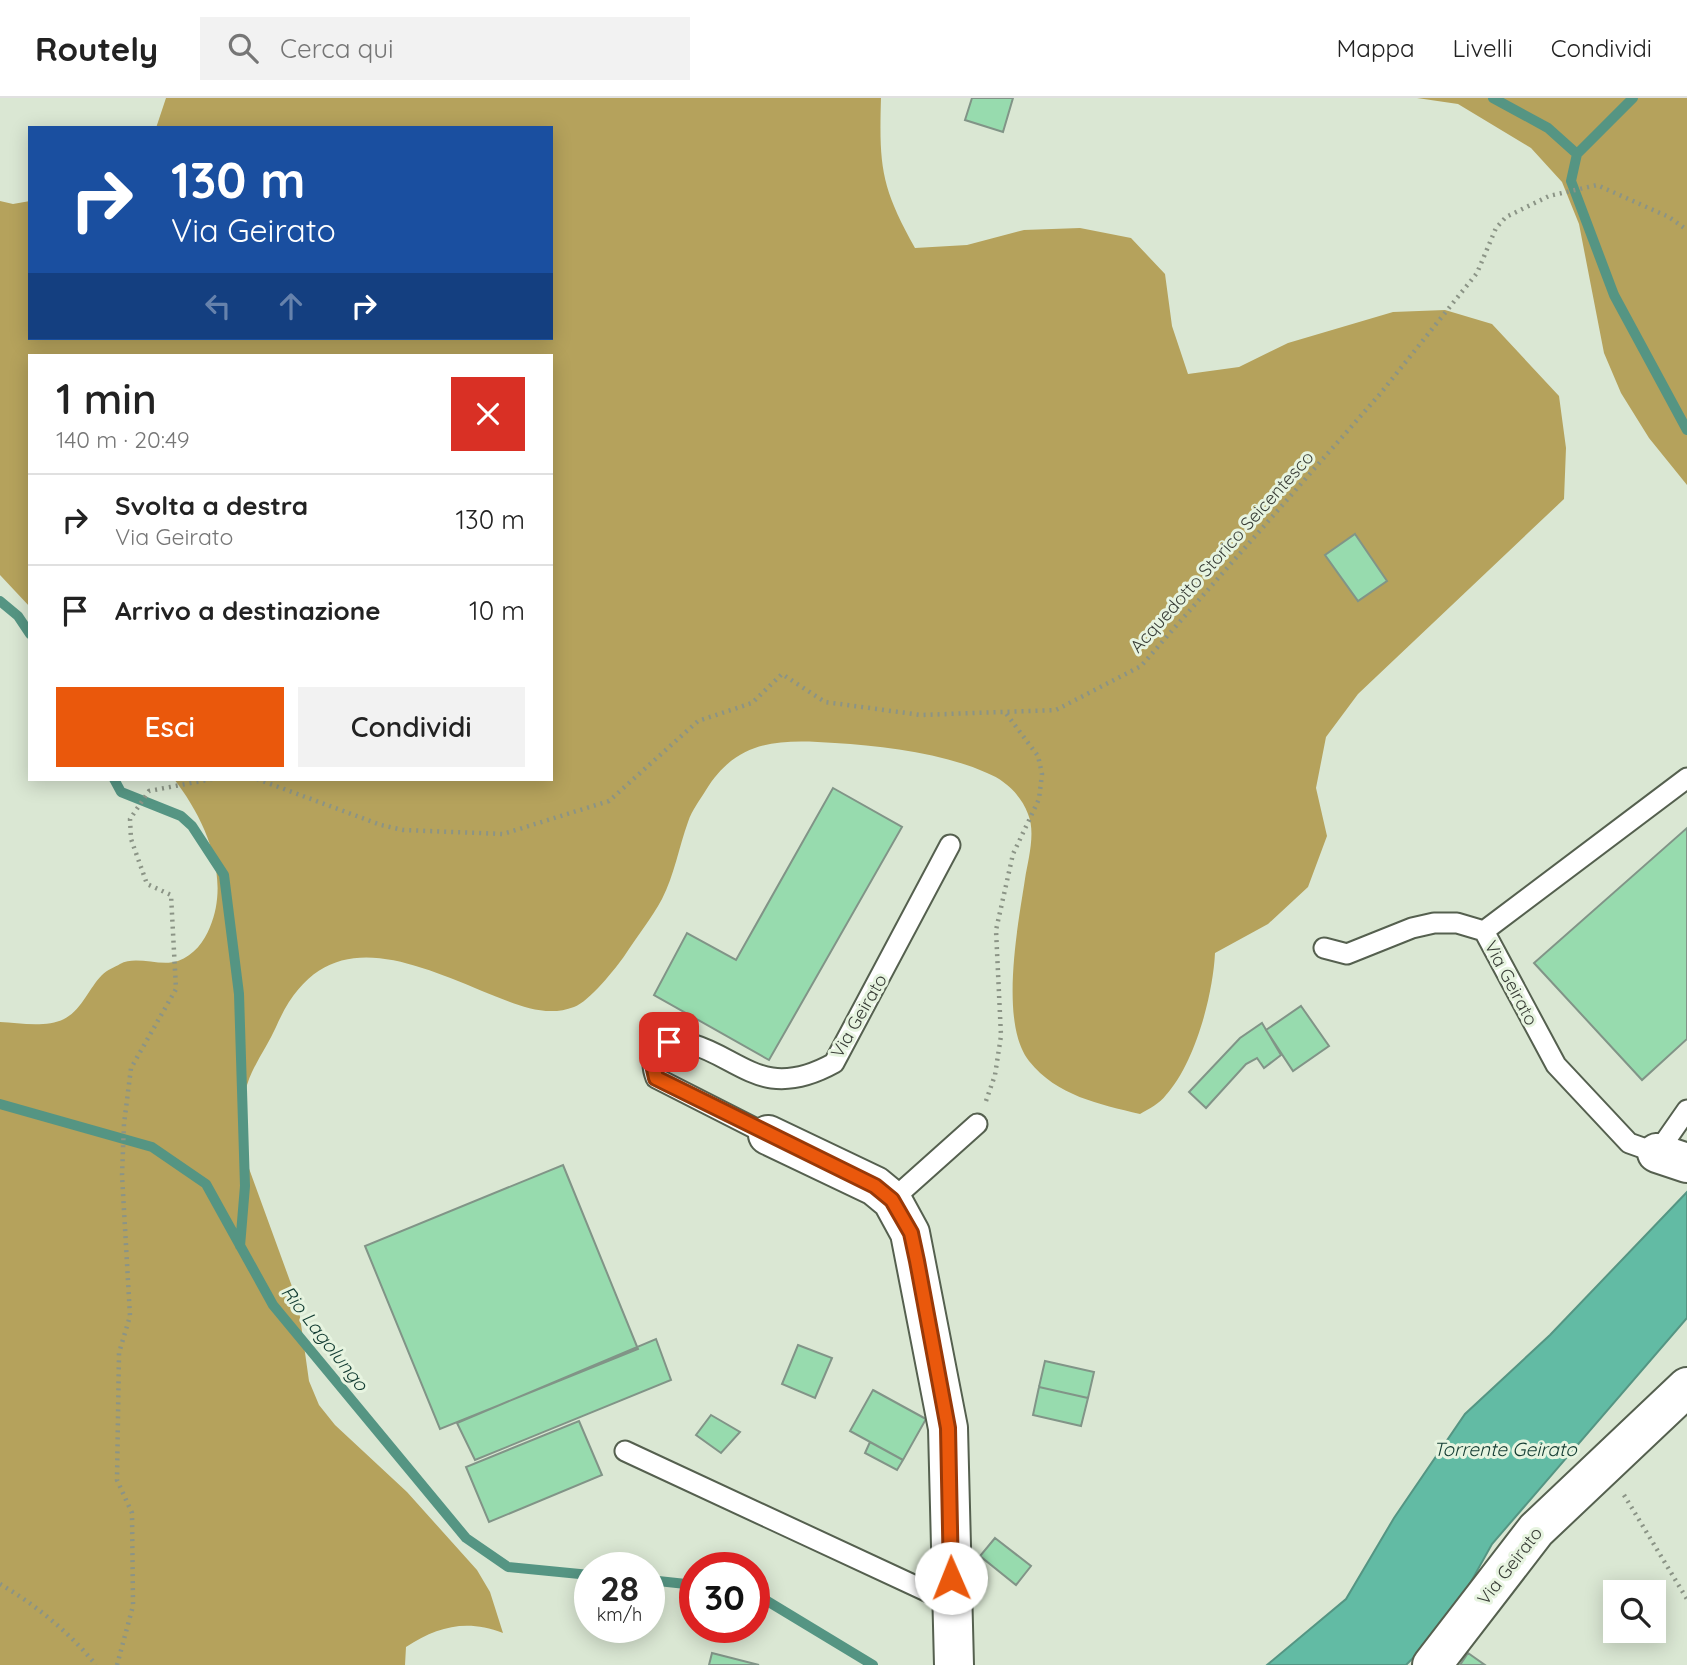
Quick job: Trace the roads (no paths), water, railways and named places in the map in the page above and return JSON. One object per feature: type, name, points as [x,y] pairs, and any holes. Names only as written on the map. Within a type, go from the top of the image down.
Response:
[{"type":"street","name":"Via Geirato","points":[[768,1135],[852,1173],[892,1200],[911,1233],[948,1428],[954,1665]]},
{"type":"street","name":"Via Geirato","points":[[1432,1665],[1536,1530],[1687,1388]]},
{"type":"lane","name":"Via Geirato","points":[[1687,778],[1484,931],[1556,1065],[1629,1143],[1672,1158],[1687,1110]]},
{"type":"lane","name":"Via Geirato","points":[[768,1135],[656,1078],[652,1069],[654,1054],[660,1046],[682,1042],[774,1078],[816,1073],[834,1063],[950,845]]},
{"type":"lane","points":[[1324,948],[1347,954],[1412,928],[1434,923],[1457,923],[1484,931]]},
{"type":"lane","points":[[892,1200],[977,1124]]},
{"type":"lane","points":[[625,1451],[952,1603]]},
{"type":"water","name":"Torrente Geirato","points":[[1687,1192],[1687,1318],[1492,1544],[1448,1623],[1406,1665],[1267,1665],[1346,1599],[1394,1518],[1465,1414],[1550,1335]]},
{"type":"waterway","points":[[1493,98],[1548,128],[1577,154]]},
{"type":"waterway","points":[[1633,98],[1577,154],[1571,181],[1614,295],[1687,430]]},
{"type":"waterway","points":[[0,601],[18,616],[28,631]]},
{"type":"waterway","points":[[115,781],[121,792],[181,816],[192,826],[224,875],[239,994],[245,1186],[240,1246]]},
{"type":"waterway","name":"Rio Lagolungo","points":[[0,1104],[152,1147],[206,1184],[273,1305],[466,1538],[508,1567],[574,1573]]},
{"type":"waterway","name":"Rio Lagolungo","points":[[665,1582],[679,1583]]},
{"type":"waterway","name":"Rio Lagolungo","points":[[770,1603],[873,1665]]}]
